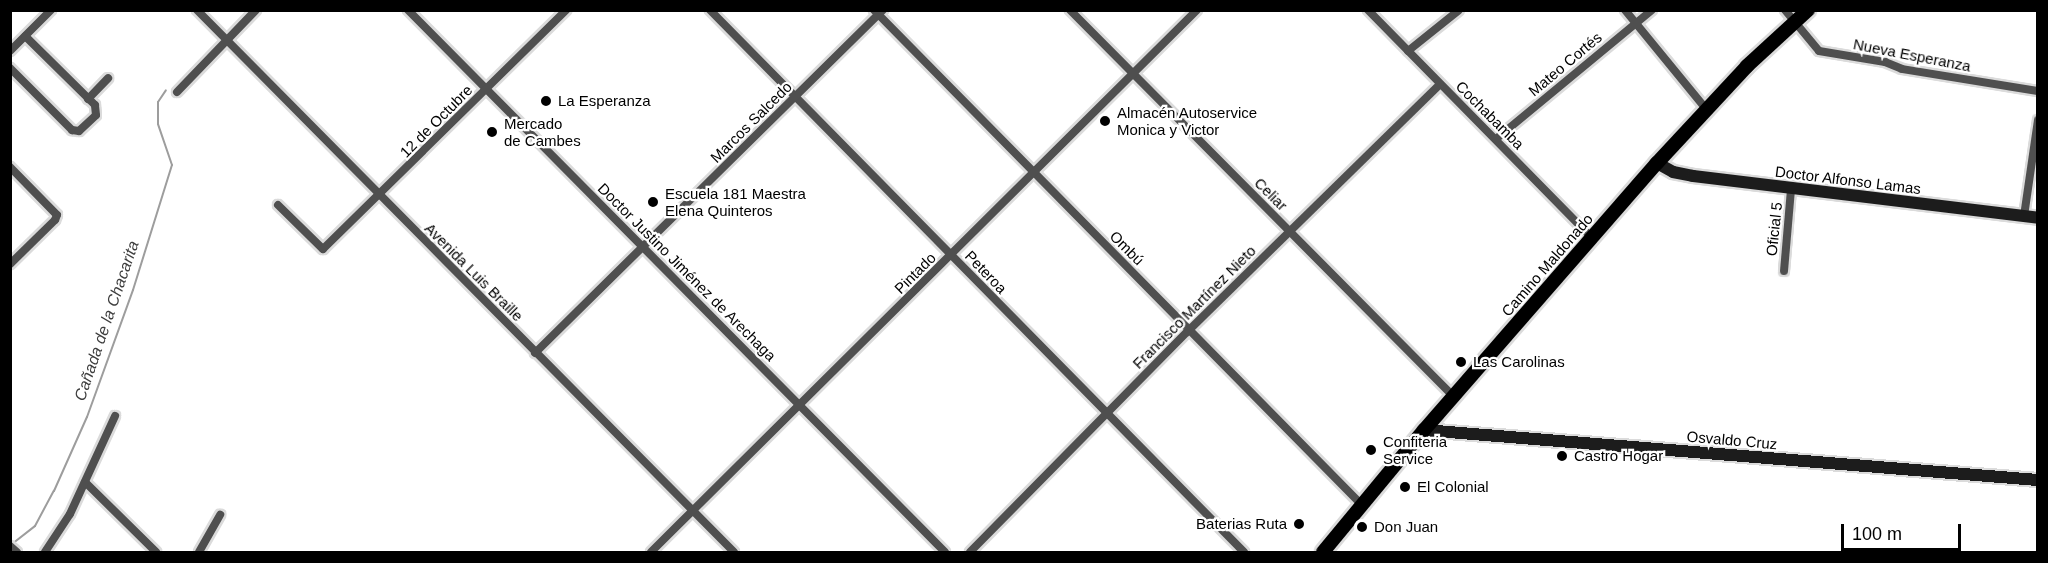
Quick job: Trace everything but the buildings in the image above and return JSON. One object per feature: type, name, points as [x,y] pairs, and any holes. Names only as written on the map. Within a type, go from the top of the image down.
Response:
[{"type":"main road","name":"Camino Maldonado","points":[[1324,552],[1453,396],[1657,163],[1790,16],[1808,10]]},
{"type":"street","points":[[10,51],[51,10]]},
{"type":"street","name":"Avenida Luis Braille","points":[[196,10],[734,552]]},
{"type":"street","points":[[177,92],[256,10]]},
{"type":"street","name":"Doctor Justino Jiménez de Arechaga","points":[[408,10],[802,405],[945,552]]},
{"type":"street","name":"12 de Octubre","points":[[278,205],[322,249],[379,196],[566,10]]},
{"type":"street","name":"Peteroa","points":[[710,10],[1244,552]]},
{"type":"street","name":"Celiar","points":[[1070,10],[1453,396]]},
{"type":"street","name":"Pintado","points":[[651,552],[802,405],[1197,10]]},
{"type":"street","name":"Cochabamba","points":[[1368,10],[1592,238]]},
{"type":"street","points":[[1408,51],[1459,10]]},
{"type":"street","points":[[1625,10],[1706,109]]},
{"type":"street","name":"Mateo Cortés","points":[[1496,139],[1652,10]]},
{"type":"street","name":"Marcos Salcedo","points":[[535,353],[878,12]]},
{"type":"street","name":"Ombú","points":[[878,12],[1362,505]]},
{"type":"street","name":"Nueva Esperanza","points":[[1790,16],[1819,51],[1885,62],[1902,69],[2037,91]]},
{"type":"street","points":[[10,68],[74,131],[81,130],[96,115],[96,108],[88,99],[25,36]]},
{"type":"street","points":[[88,99],[108,78]]},
{"type":"street","name":"Francisco Martínez Nieto","points":[[969,552],[1189,330],[1440,84]]},
{"type":"street","points":[[2024,216],[2037,120]]},
{"type":"street","name":"Doctor Alfonso Lamas","points":[[1657,163],[1673,172],[1693,176],[2037,218]]},
{"type":"street","points":[[10,167],[57,216],[11,262]]},
{"type":"street","name":"Oficial 5","points":[[1784,271],[1791,189]]},
{"type":"street","points":[[45,552],[59,535],[115,416]]},
{"type":"street","name":"Osvaldo Cruz","points":[[1424,430],[2037,480]]},
{"type":"street","points":[[85,482],[156,552]]},
{"type":"street","points":[[199,552],[220,515]]},
{"type":"waterway","name":"Cañada de la Chacarita","points":[[12,544],[35,526],[54,491],[87,417],[133,290],[172,165],[158,124],[158,102],[166,90]]},
{"type":"place","name":"La Esperanza","points":[[546,101]]},
{"type":"place","name":"Almacén Autoservice Monica y Victor","points":[[1105,121]]},
{"type":"place","name":"Mercado de Cambes","points":[[492,132]]},
{"type":"place","name":"Escuela 181 Maestra Elena Quinteros","points":[[653,202]]},
{"type":"place","name":"Las Carolinas","points":[[1461,362]]},
{"type":"place","name":"Confiteria Service","points":[[1371,450]]},
{"type":"place","name":"Castro Hogar","points":[[1562,456]]},
{"type":"place","name":"El Colonial","points":[[1405,487]]},
{"type":"place","name":"Baterias Ruta","points":[[1299,524]]},
{"type":"place","name":"Don Juan","points":[[1362,527]]}]
